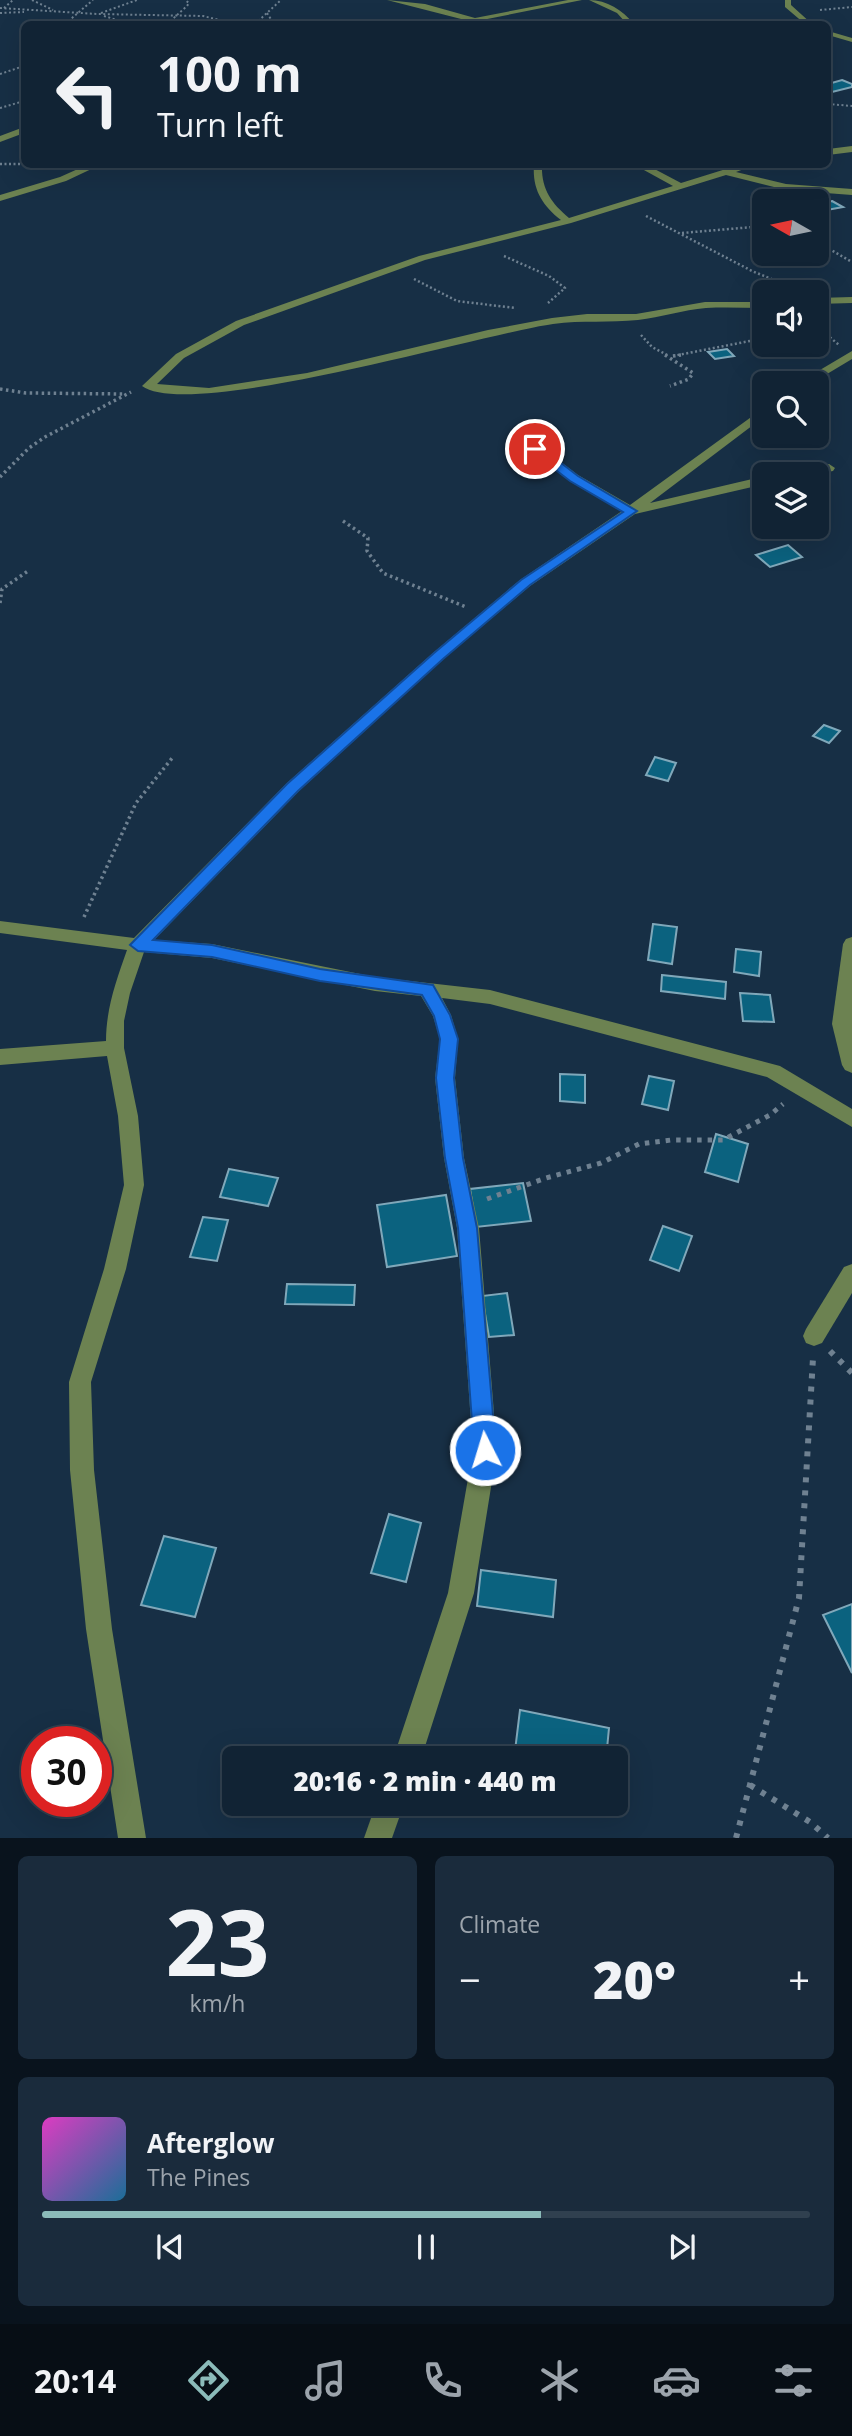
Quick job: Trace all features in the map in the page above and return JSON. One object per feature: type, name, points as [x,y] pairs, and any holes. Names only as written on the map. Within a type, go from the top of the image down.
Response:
[{"type":"street","points":[[390,0],[425,6],[474,20]]},
{"type":"street","points":[[469,21],[579,0]]},
{"type":"street","points":[[592,0],[618,12],[628,21]]},
{"type":"street","points":[[788,0],[787,6],[805,21]]},
{"type":"street","points":[[831,34],[852,40]]},
{"type":"street","points":[[2,137],[21,132]]},
{"type":"street","points":[[831,152],[852,149]]},
{"type":"street","points":[[0,198],[63,179],[89,168]]},
{"type":"street","points":[[538,168],[537,181],[544,201],[568,221]]},
{"type":"street","points":[[644,168],[678,186]]},
{"type":"street","points":[[148,386],[180,356],[230,328],[397,267],[496,238],[568,221],[737,168]]},
{"type":"street","points":[[723,172],[786,187],[852,192]]},
{"type":"street","points":[[829,301],[852,300]]},
{"type":"street","points":[[148,386],[178,391],[209,391],[307,376],[488,333],[552,321],[587,317],[636,317],[705,305],[752,305]]},
{"type":"street","points":[[823,371],[851,354]]},
{"type":"street","points":[[132,1838],[99,1629],[82,1470],[80,1382],[115,1269],[134,1185],[128,1116],[115,1048],[114,1021],[138,945],[293,787],[486,616],[525,583],[631,511],[752,420]]},
{"type":"street","points":[[516,434],[574,478],[631,511],[752,483]]},
{"type":"street","points":[[0,927],[138,945],[212,951],[320,975],[490,997],[773,1072],[852,1119]]},
{"type":"street","points":[[852,944],[841,1024],[852,1065]]},
{"type":"street","points":[[411,1746],[461,1593],[485,1450],[464,1207],[454,1158],[445,1078],[449,1039],[442,1015],[427,990]]},
{"type":"street","points":[[0,1057],[115,1048]]},
{"type":"street","points":[[814,1336],[852,1274]]},
{"type":"street","points":[[378,1838],[386,1816]]},
{"type":"path","points":[[2,8],[13,0]]},
{"type":"path","points":[[32,0],[42,1],[54,11]]},
{"type":"path","points":[[68,21],[93,0]]},
{"type":"path","points":[[97,14],[137,0]]},
{"type":"path","points":[[171,21],[189,3],[185,0]]},
{"type":"path","points":[[258,21],[281,0]]},
{"type":"path","points":[[794,12],[852,7]]},
{"type":"path","points":[[2,8],[215,17],[227,21]]},
{"type":"path","points":[[0,13],[47,10]]},
{"type":"path","points":[[267,13],[272,21]]},
{"type":"path","points":[[97,14],[120,21]]},
{"type":"path","points":[[0,74],[21,67]]},
{"type":"path","points":[[0,108],[21,102]]},
{"type":"path","points":[[831,104],[852,106]]},
{"type":"path","points":[[0,164],[21,164]]},
{"type":"path","points":[[620,205],[774,280]]},
{"type":"path","points":[[680,233],[752,227]]},
{"type":"path","points":[[496,238],[496,251],[549,276],[565,288],[537,314]]},
{"type":"path","points":[[830,249],[852,262]]},
{"type":"path","points":[[397,267],[457,301],[537,314],[552,321]]},
{"type":"path","points":[[636,317],[645,342],[687,365],[693,373],[689,379],[670,386]]},
{"type":"path","points":[[829,336],[851,354]]},
{"type":"path","points":[[672,356],[752,341]]},
{"type":"path","points":[[0,477],[29,448],[45,437],[125,394],[148,386]]},
{"type":"path","points":[[0,389],[26,393],[125,394]]},
{"type":"path","points":[[343,521],[368,538],[367,551],[383,573],[486,616]]},
{"type":"path","points":[[0,603],[2,589],[28,571]]},
{"type":"path","points":[[75,937],[136,803],[173,757]]},
{"type":"path","points":[[464,1207],[545,1178],[601,1163],[639,1144],[671,1140],[723,1140],[770,1115],[803,1089]]},
{"type":"path","points":[[736,1838],[799,1598],[814,1336]]},
{"type":"path","points":[[750,1785],[810,1822],[828,1838]]},
{"type":"building","points":[[842,80],[852,84],[852,87],[831,92],[831,83]]},
{"type":"building","points":[[832,201],[843,207],[830,209]]},
{"type":"building","points":[[727,349],[734,356],[715,359],[708,352]]},
{"type":"building","points":[[788,545],[802,557],[770,567],[756,555]]},
{"type":"building","points":[[824,725],[840,731],[829,743],[813,736]]},
{"type":"building","points":[[655,757],[676,763],[668,781],[646,775]]},
{"type":"building","points":[[653,924],[677,927],[672,964],[648,960]]},
{"type":"building","points":[[736,949],[761,952],[759,976],[734,972]]},
{"type":"building","points":[[662,975],[726,982],[725,999],[661,991]]},
{"type":"building","points":[[740,993],[770,995],[774,1022],[743,1021]]},
{"type":"building","points":[[560,1074],[585,1075],[585,1103],[560,1101]]},
{"type":"building","points":[[649,1076],[674,1081],[668,1110],[642,1104]]},
{"type":"building","points":[[716,1134],[748,1144],[738,1182],[705,1172]]},
{"type":"building","points":[[229,1169],[278,1178],[268,1206],[220,1197]]},
{"type":"building","points":[[523,1183],[531,1221],[476,1227],[470,1189]]},
{"type":"building","points":[[446,1195],[457,1256],[387,1267],[377,1205]]},
{"type":"building","points":[[203,1217],[228,1220],[217,1261],[190,1257]]},
{"type":"building","points":[[663,1226],[692,1236],[679,1271],[650,1260]]},
{"type":"building","points":[[287,1284],[355,1285],[354,1305],[285,1304]]},
{"type":"building","points":[[507,1293],[514,1335],[489,1337],[482,1296]]},
{"type":"building","points":[[389,1514],[421,1523],[406,1582],[371,1573]]},
{"type":"building","points":[[164,1536],[216,1548],[195,1617],[141,1605]]},
{"type":"building","points":[[481,1570],[556,1580],[553,1617],[477,1606]]},
{"type":"building","points":[[852,1604],[852,1673],[823,1615]]},
{"type":"building","points":[[520,1710],[609,1728],[607,1746],[516,1746]]},
{"type":"route","points":[[485,1450],[468,1228],[454,1158],[445,1078],[449,1039],[442,1015],[427,990],[320,975],[212,951],[138,945],[293,787],[438,656],[525,583],[631,511],[574,478],[535,449]]}]
